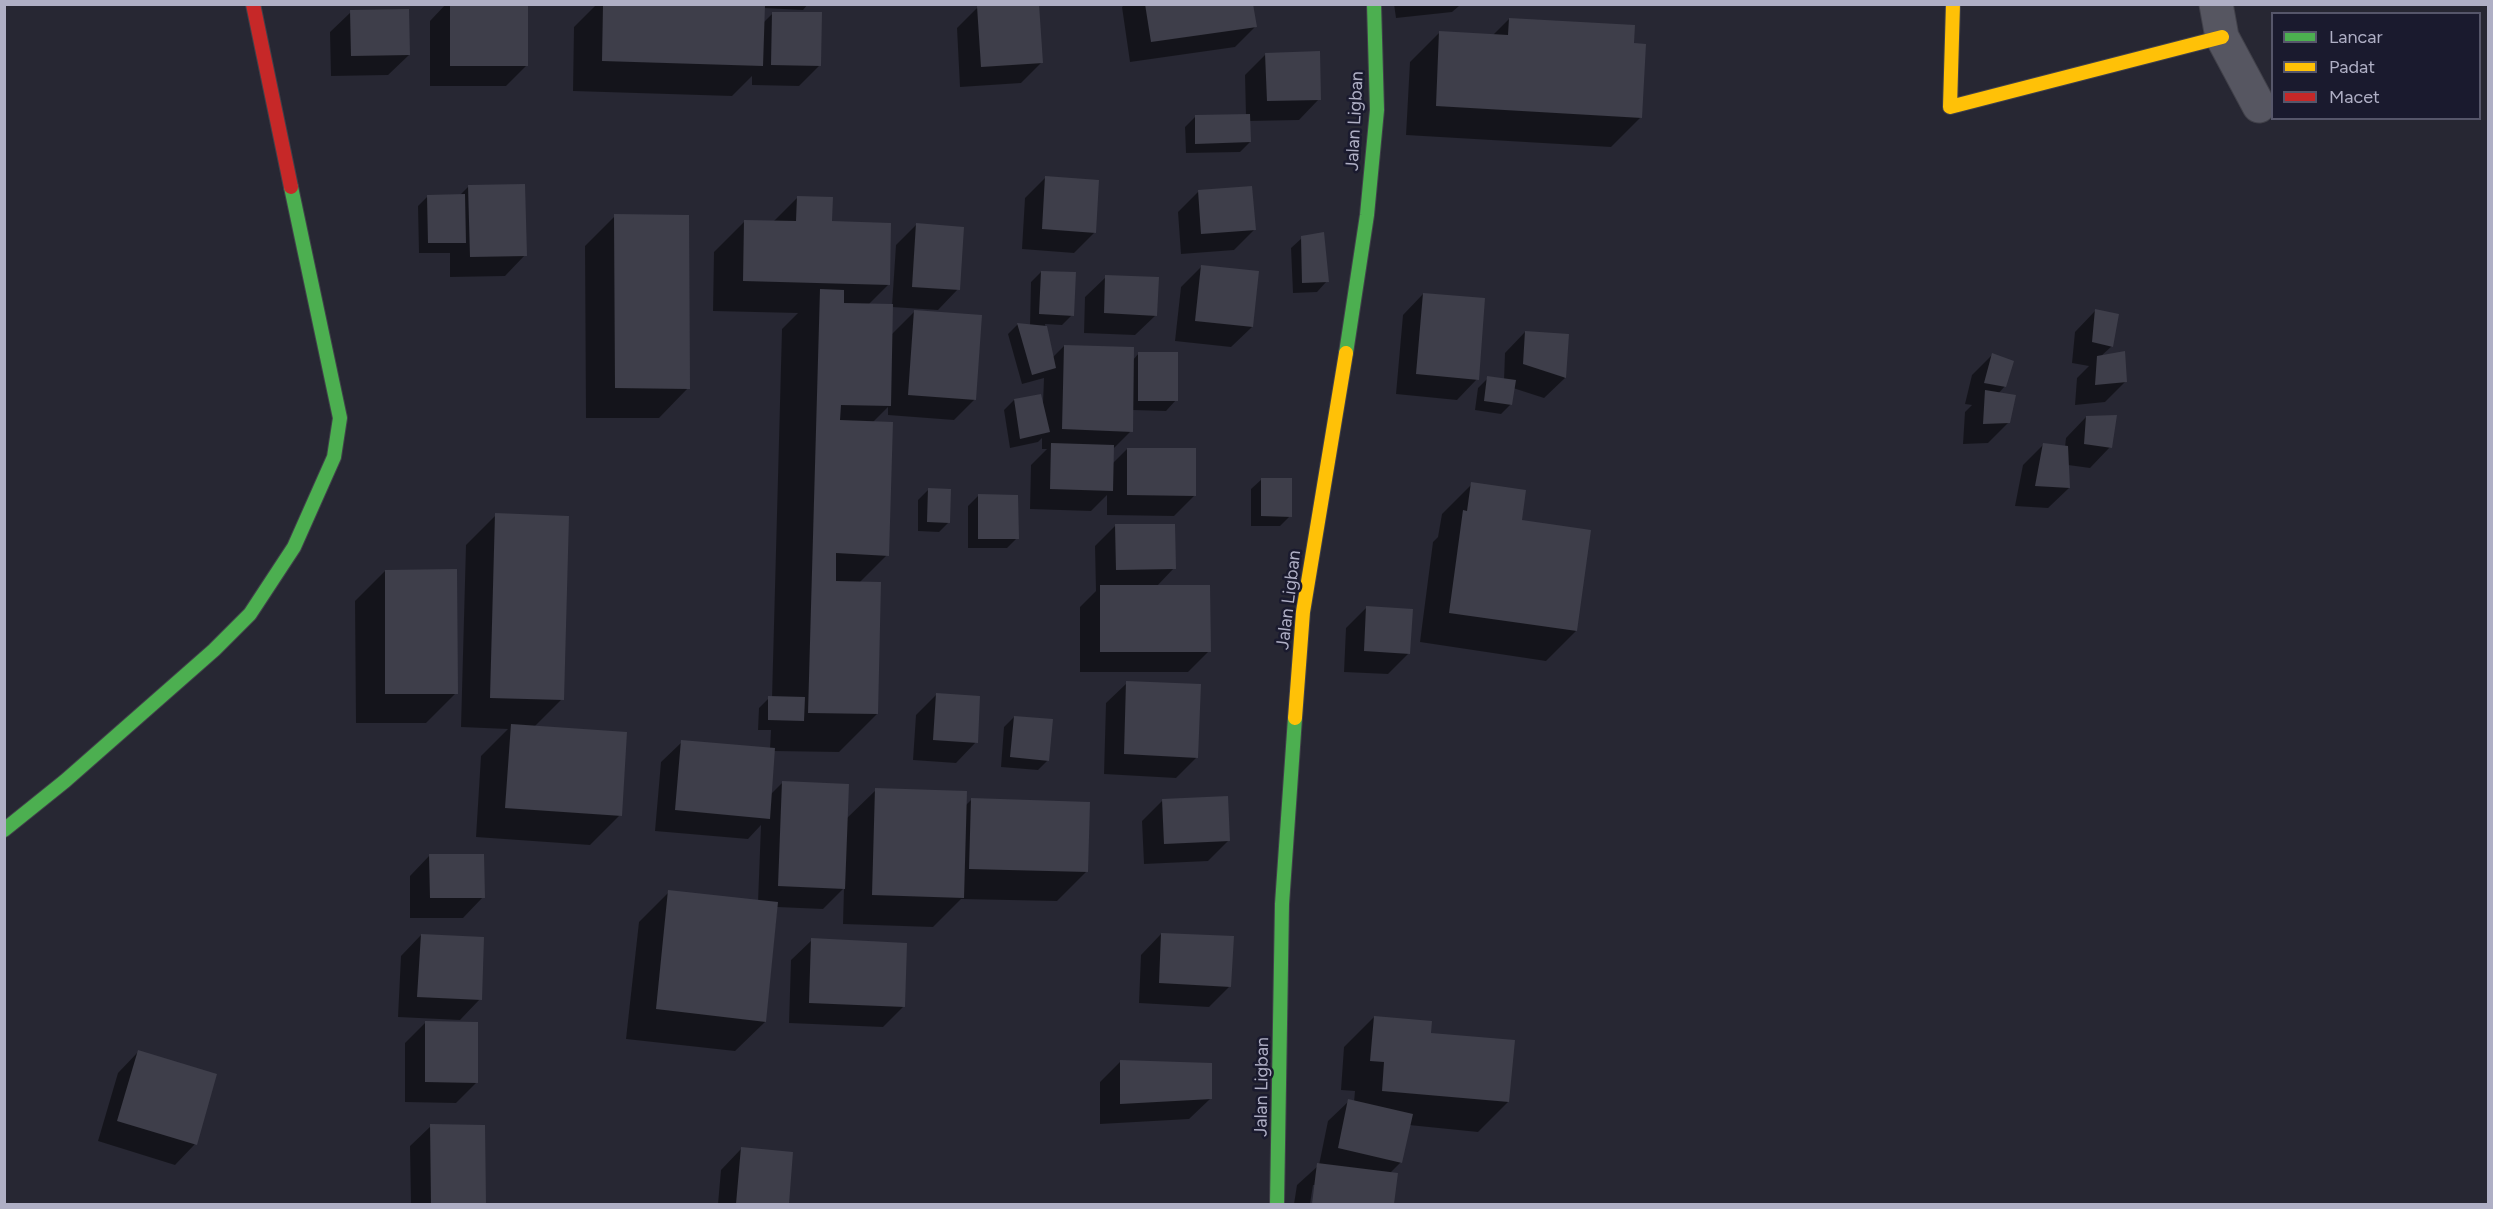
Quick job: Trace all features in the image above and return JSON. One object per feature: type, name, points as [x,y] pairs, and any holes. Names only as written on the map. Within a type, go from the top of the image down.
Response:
[{"type":"street","points":[[4,830],[65,781],[214,650],[250,614],[294,547],[334,457],[340,418],[253,4]]},
{"type":"street","name":"Jalan Ligban","points":[[1277,1204],[1282,903],[1303,612],[1367,215],[1377,110],[1374,4]]},
{"type":"street","points":[[1953,4],[1950,107],[2223,37]]},
{"type":"street","points":[[2216,4],[2223,37],[2259,106]]},
{"type":"building","points":[[1039,4],[1043,63],[981,67],[977,6]]},
{"type":"building","points":[[1145,4],[1253,4],[1257,27],[1151,42]]},
{"type":"building","points":[[450,5],[528,5],[528,66],[450,66]]},
{"type":"building","points":[[603,5],[765,5],[763,66],[602,61]]},
{"type":"building","points":[[409,9],[410,55],[351,56],[350,10]]},
{"type":"building","points":[[772,12],[822,12],[821,66],[771,65]]},
{"type":"building","points":[[1509,18],[1635,25],[1634,43],[1646,44],[1642,118],[1436,106],[1439,31],[1508,35]]},
{"type":"building","points":[[1320,51],[1321,100],[1267,101],[1265,53]]},
{"type":"building","points":[[1250,114],[1251,142],[1195,144],[1195,115]]},
{"type":"building","points":[[1045,176],[1099,180],[1096,233],[1042,229]]},
{"type":"building","points":[[525,184],[527,256],[470,257],[468,185]]},
{"type":"building","points":[[1252,186],[1256,230],[1201,234],[1198,190]]},
{"type":"building","points":[[465,194],[466,243],[428,243],[427,195]]},
{"type":"building","points":[[797,196],[833,197],[832,221],[891,223],[890,285],[743,281],[744,220],[796,221]]},
{"type":"building","points":[[614,214],[689,215],[690,389],[615,388]]},
{"type":"building","points":[[916,223],[964,227],[960,290],[912,287]]},
{"type":"building","points":[[1324,232],[1329,282],[1302,283],[1301,236]]},
{"type":"building","points":[[1201,265],[1259,271],[1253,327],[1195,321]]},
{"type":"building","points":[[1041,271],[1076,272],[1074,316],[1039,314]]},
{"type":"building","points":[[1105,275],[1159,277],[1157,316],[1104,313]]},
{"type":"building","points":[[820,289],[844,290],[844,303],[893,304],[891,406],[841,405],[840,420],[893,422],[889,556],[836,553],[836,581],[881,582],[878,714],[808,713]]},
{"type":"building","points":[[1423,293],[1485,298],[1479,380],[1416,374]]},
{"type":"building","points":[[2095,309],[2119,314],[2113,347],[2092,342]]},
{"type":"building","points":[[914,310],[982,315],[976,400],[908,395]]},
{"type":"building","points":[[1017,323],[1047,326],[1056,368],[1032,375]]},
{"type":"building","points":[[1525,331],[1569,334],[1566,378],[1523,364]]},
{"type":"building","points":[[1064,345],[1134,347],[1133,432],[1062,429]]},
{"type":"building","points":[[2125,351],[2127,382],[2095,385],[2097,356]]},
{"type":"building","points":[[1138,352],[1178,352],[1178,401],[1138,401]]},
{"type":"building","points":[[1992,353],[2014,361],[2006,387],[1984,383]]},
{"type":"building","points":[[1487,376],[1516,380],[1512,405],[1484,401]]},
{"type":"building","points":[[1985,390],[2016,395],[2010,423],[1983,424]]},
{"type":"building","points":[[1041,394],[1050,432],[1020,439],[1014,399]]},
{"type":"building","points":[[2117,415],[2112,448],[2084,444],[2086,416]]},
{"type":"building","points":[[1051,443],[1114,445],[1113,491],[1050,489]]},
{"type":"building","points":[[2043,443],[2068,446],[2070,488],[2035,486]]},
{"type":"building","points":[[1127,448],[1196,448],[1196,496],[1127,495]]},
{"type":"building","points":[[1261,478],[1292,478],[1292,517],[1261,516]]},
{"type":"building","points":[[1471,482],[1526,490],[1522,520],[1591,530],[1577,631],[1449,613],[1463,510],[1467,511]]},
{"type":"building","points":[[928,488],[951,489],[950,523],[927,522]]},
{"type":"building","points":[[978,494],[1018,495],[1019,539],[978,539]]},
{"type":"building","points":[[495,513],[569,516],[564,700],[490,698]]},
{"type":"building","points":[[1115,524],[1175,524],[1176,569],[1116,570]]},
{"type":"building","points":[[457,569],[458,694],[385,694],[385,570]]},
{"type":"building","points":[[1100,585],[1210,585],[1211,652],[1100,652]]},
{"type":"building","points":[[1366,606],[1413,609],[1410,654],[1364,651]]},
{"type":"building","points":[[1126,681],[1201,684],[1198,758],[1124,754]]},
{"type":"building","points":[[936,693],[980,696],[978,743],[933,740]]},
{"type":"building","points":[[768,696],[805,697],[804,721],[768,720]]},
{"type":"building","points":[[1014,716],[1053,719],[1049,761],[1010,757]]},
{"type":"building","points":[[511,724],[627,732],[622,816],[505,808]]},
{"type":"building","points":[[681,740],[775,748],[770,819],[675,810]]},
{"type":"building","points":[[782,781],[849,784],[845,889],[778,886]]},
{"type":"building","points":[[875,788],[967,791],[964,898],[872,895]]},
{"type":"building","points":[[1228,796],[1230,841],[1164,844],[1162,799]]},
{"type":"building","points":[[971,798],[1090,802],[1088,872],[969,869]]},
{"type":"building","points":[[429,854],[484,854],[485,898],[430,898]]},
{"type":"building","points":[[668,890],[778,902],[766,1022],[656,1009]]},
{"type":"building","points":[[1161,933],[1234,936],[1231,987],[1159,983]]},
{"type":"building","points":[[421,934],[484,937],[482,1000],[417,997]]},
{"type":"building","points":[[811,938],[907,943],[905,1007],[809,1003]]},
{"type":"building","points":[[1374,1016],[1432,1021],[1431,1033],[1515,1040],[1509,1102],[1382,1091],[1384,1062],[1370,1061]]},
{"type":"building","points":[[425,1021],[478,1022],[478,1083],[425,1082]]},
{"type":"building","points":[[138,1050],[217,1074],[197,1145],[117,1121]]},
{"type":"building","points":[[1120,1060],[1212,1063],[1212,1099],[1120,1104]]},
{"type":"building","points":[[1348,1099],[1413,1114],[1402,1163],[1338,1148]]},
{"type":"building","points":[[430,1124],[485,1125],[486,1204],[431,1204]]},
{"type":"building","points":[[741,1147],[793,1152],[789,1204],[736,1204]]},
{"type":"building","points":[[1317,1163],[1398,1173],[1394,1204],[1312,1204]]},
{"type":"traffic: fast","points":[[1346,353],[1367,215],[1377,110],[1374,4]]},
{"type":"traffic: fast","points":[[4,830],[65,781],[214,650],[250,614],[294,547],[334,457],[340,418],[291,187]]},
{"type":"traffic: fast","points":[[1277,1204],[1282,904],[1295,718]]},
{"type":"traffic: slow","points":[[1953,4],[1950,107],[2222,37]]},
{"type":"traffic: slow","points":[[1295,718],[1303,612],[1346,353]]},
{"type":"traffic: jam","points":[[253,4],[291,187]]}]
